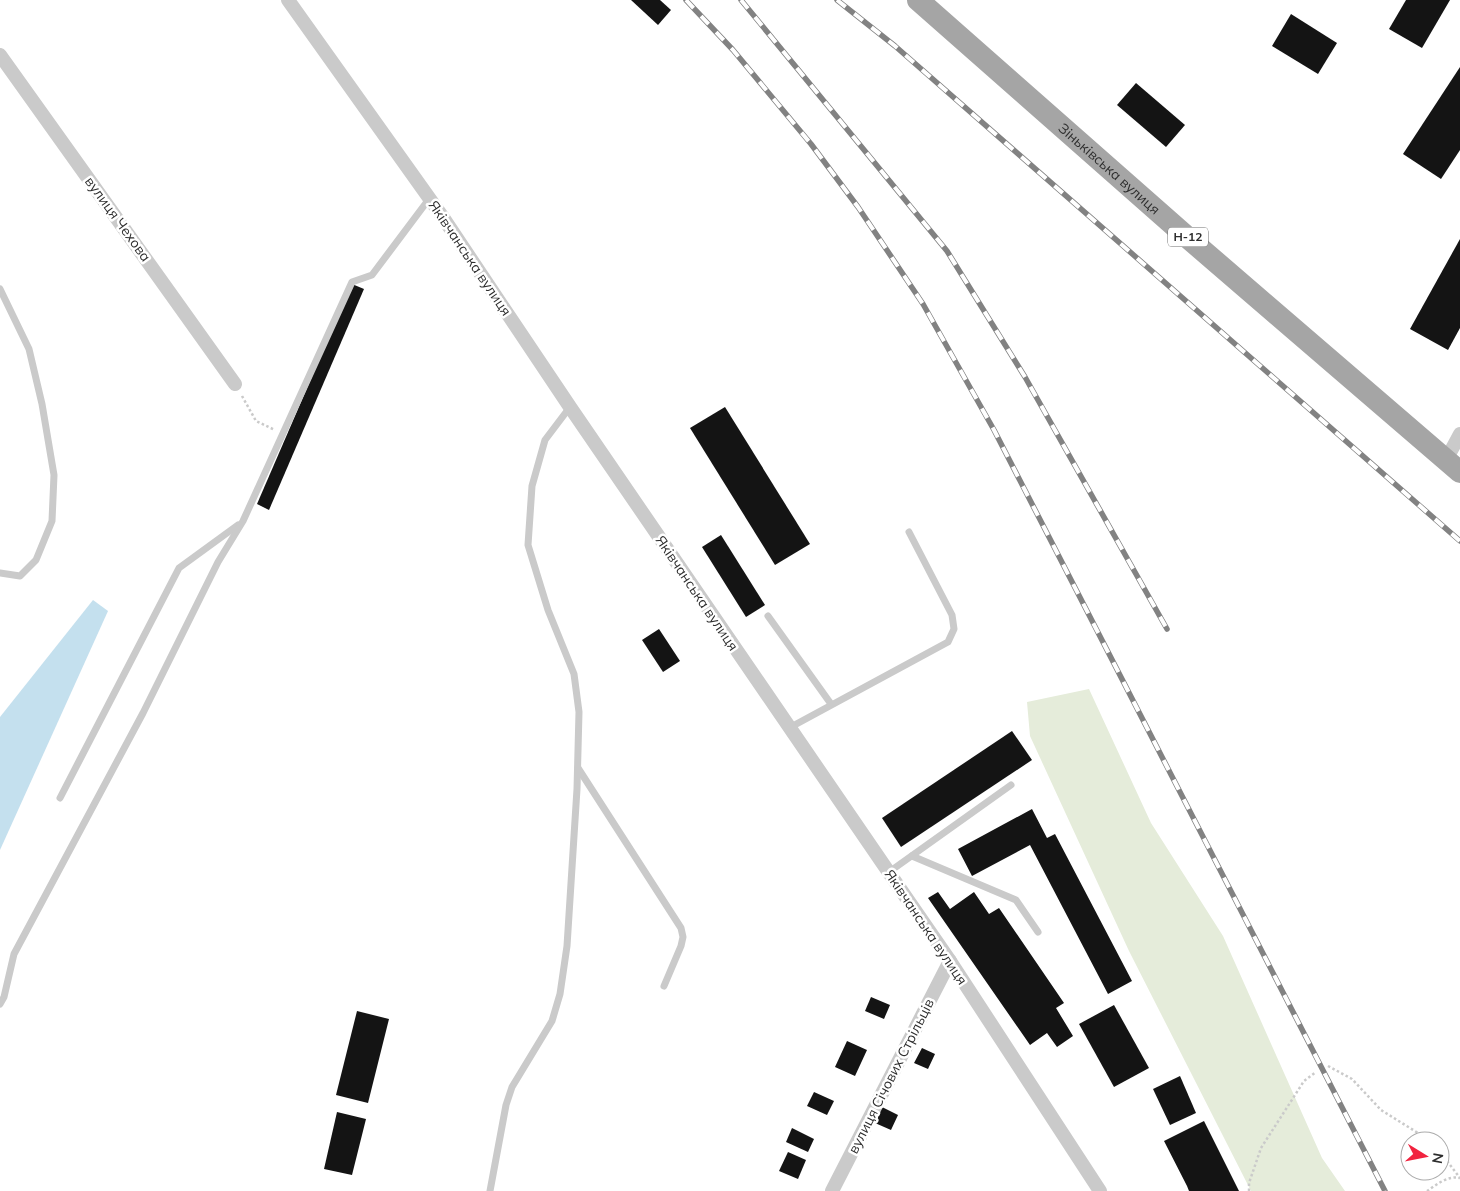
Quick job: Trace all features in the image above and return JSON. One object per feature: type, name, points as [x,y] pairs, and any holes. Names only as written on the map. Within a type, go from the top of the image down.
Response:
[{"type":"main road","name":"Зіньківська вулиця","points":[[918,0],[1453,466]]},
{"type":"street","name":"Яківчанська вулиця","points":[[288,0],[429,198],[789,728],[950,961],[1100,1191]]},
{"type":"street","name":"вулиця Чехова","points":[[0,55],[235,384]]},
{"type":"street","points":[[1453,466],[1460,434]]},
{"type":"street","name":"вулиця Січових Стрільців","points":[[832,1191],[950,961]]},
{"type":"lane","points":[[0,1004],[4,997],[14,954],[143,713],[218,562],[243,521],[352,282],[372,275],[429,198]]},
{"type":"lane","points":[[0,289],[29,349],[42,404],[54,475],[52,521],[36,560],[20,576],[0,573]]},
{"type":"lane","points":[[490,1191],[506,1105],[512,1087],[552,1021],[560,994],[567,946],[578,768],[579,712],[574,674],[548,610],[528,545],[532,486],[545,440],[570,407]]},
{"type":"lane","points":[[60,798],[179,568],[243,521]]},
{"type":"lane","points":[[789,728],[948,642],[954,629],[952,615],[908,532]]},
{"type":"lane","points":[[768,616],[831,704]]},
{"type":"lane","points":[[578,768],[681,928],[683,937],[681,946],[664,986]]},
{"type":"lane","points":[[889,872],[1011,785]]},
{"type":"lane","points":[[912,856],[1016,900],[1038,932]]},
{"type":"path","points":[[235,384],[256,421],[282,434]]},
{"type":"path","points":[[1328,1066],[1352,1079],[1381,1110],[1415,1131]]},
{"type":"path","points":[[1249,1191],[1249,1183],[1261,1148],[1304,1081],[1316,1072]]},
{"type":"path","points":[[1450,1165],[1460,1178]]},
{"type":"path","points":[[1427,1191],[1441,1182],[1454,1177],[1460,1178]]},
{"type":"green space","points":[[1089,689],[1151,823],[1223,936],[1322,1158],[1345,1191],[1251,1191],[1129,951],[1030,736],[1027,702]]},
{"type":"water","points":[[93,600],[108,611],[0,850],[0,717]]},
{"type":"building","points":[[631,0],[660,0],[671,10],[658,25]]},
{"type":"building","points":[[1406,0],[1450,0],[1422,48],[1389,29]]},
{"type":"building","points":[[1291,14],[1337,43],[1318,74],[1272,46]]},
{"type":"building","points":[[1460,67],[1460,150],[1441,179],[1403,154]]},
{"type":"building","points":[[1136,83],[1185,125],[1166,147],[1117,105]]},
{"type":"building","points":[[1460,239],[1460,328],[1448,350],[1410,329]]},
{"type":"building","points":[[352,284],[364,289],[269,510],[257,504]]},
{"type":"building","points":[[725,407],[810,544],[775,565],[690,428]]},
{"type":"building","points":[[721,535],[765,605],[746,617],[702,547]]},
{"type":"building","points":[[659,629],[680,661],[663,672],[642,640]]},
{"type":"building","points":[[1012,731],[1032,760],[901,847],[882,818]]},
{"type":"building","points":[[1032,809],[1047,838],[1055,834],[1132,981],[1108,994],[1030,845],[972,876],[958,849]]},
{"type":"building","points":[[938,892],[950,909],[974,892],[989,914],[999,908],[1064,1003],[1056,1008],[1073,1036],[1057,1047],[1047,1033],[1030,1045],[928,898]]},
{"type":"building","points":[[871,997],[890,1005],[884,1019],[865,1011]]},
{"type":"building","points":[[1114,1005],[1149,1068],[1114,1087],[1079,1024]]},
{"type":"building","points":[[357,1011],[389,1019],[368,1103],[336,1095]]},
{"type":"building","points":[[847,1041],[867,1050],[855,1076],[835,1067]]},
{"type":"building","points":[[922,1048],[935,1054],[928,1069],[914,1063]]},
{"type":"building","points":[[1180,1076],[1196,1113],[1170,1125],[1153,1089]]},
{"type":"building","points":[[814,1092],[834,1101],[827,1115],[807,1106]]},
{"type":"building","points":[[882,1107],[898,1115],[891,1130],[875,1123]]},
{"type":"building","points":[[337,1112],[366,1119],[352,1175],[324,1169]]},
{"type":"building","points":[[1204,1121],[1239,1191],[1189,1191],[1164,1141]]},
{"type":"building","points":[[792,1128],[814,1139],[808,1152],[786,1142]]},
{"type":"building","points":[[788,1152],[806,1160],[798,1179],[779,1171]]},
{"type":"railway","points":[[686,0],[733,50],[811,144],[858,207],[923,304],[994,430],[1385,1191]]},
{"type":"railway","points":[[741,0],[947,251],[1025,377],[1167,629]]},
{"type":"railway","points":[[837,0],[895,46],[1460,541]]}]
